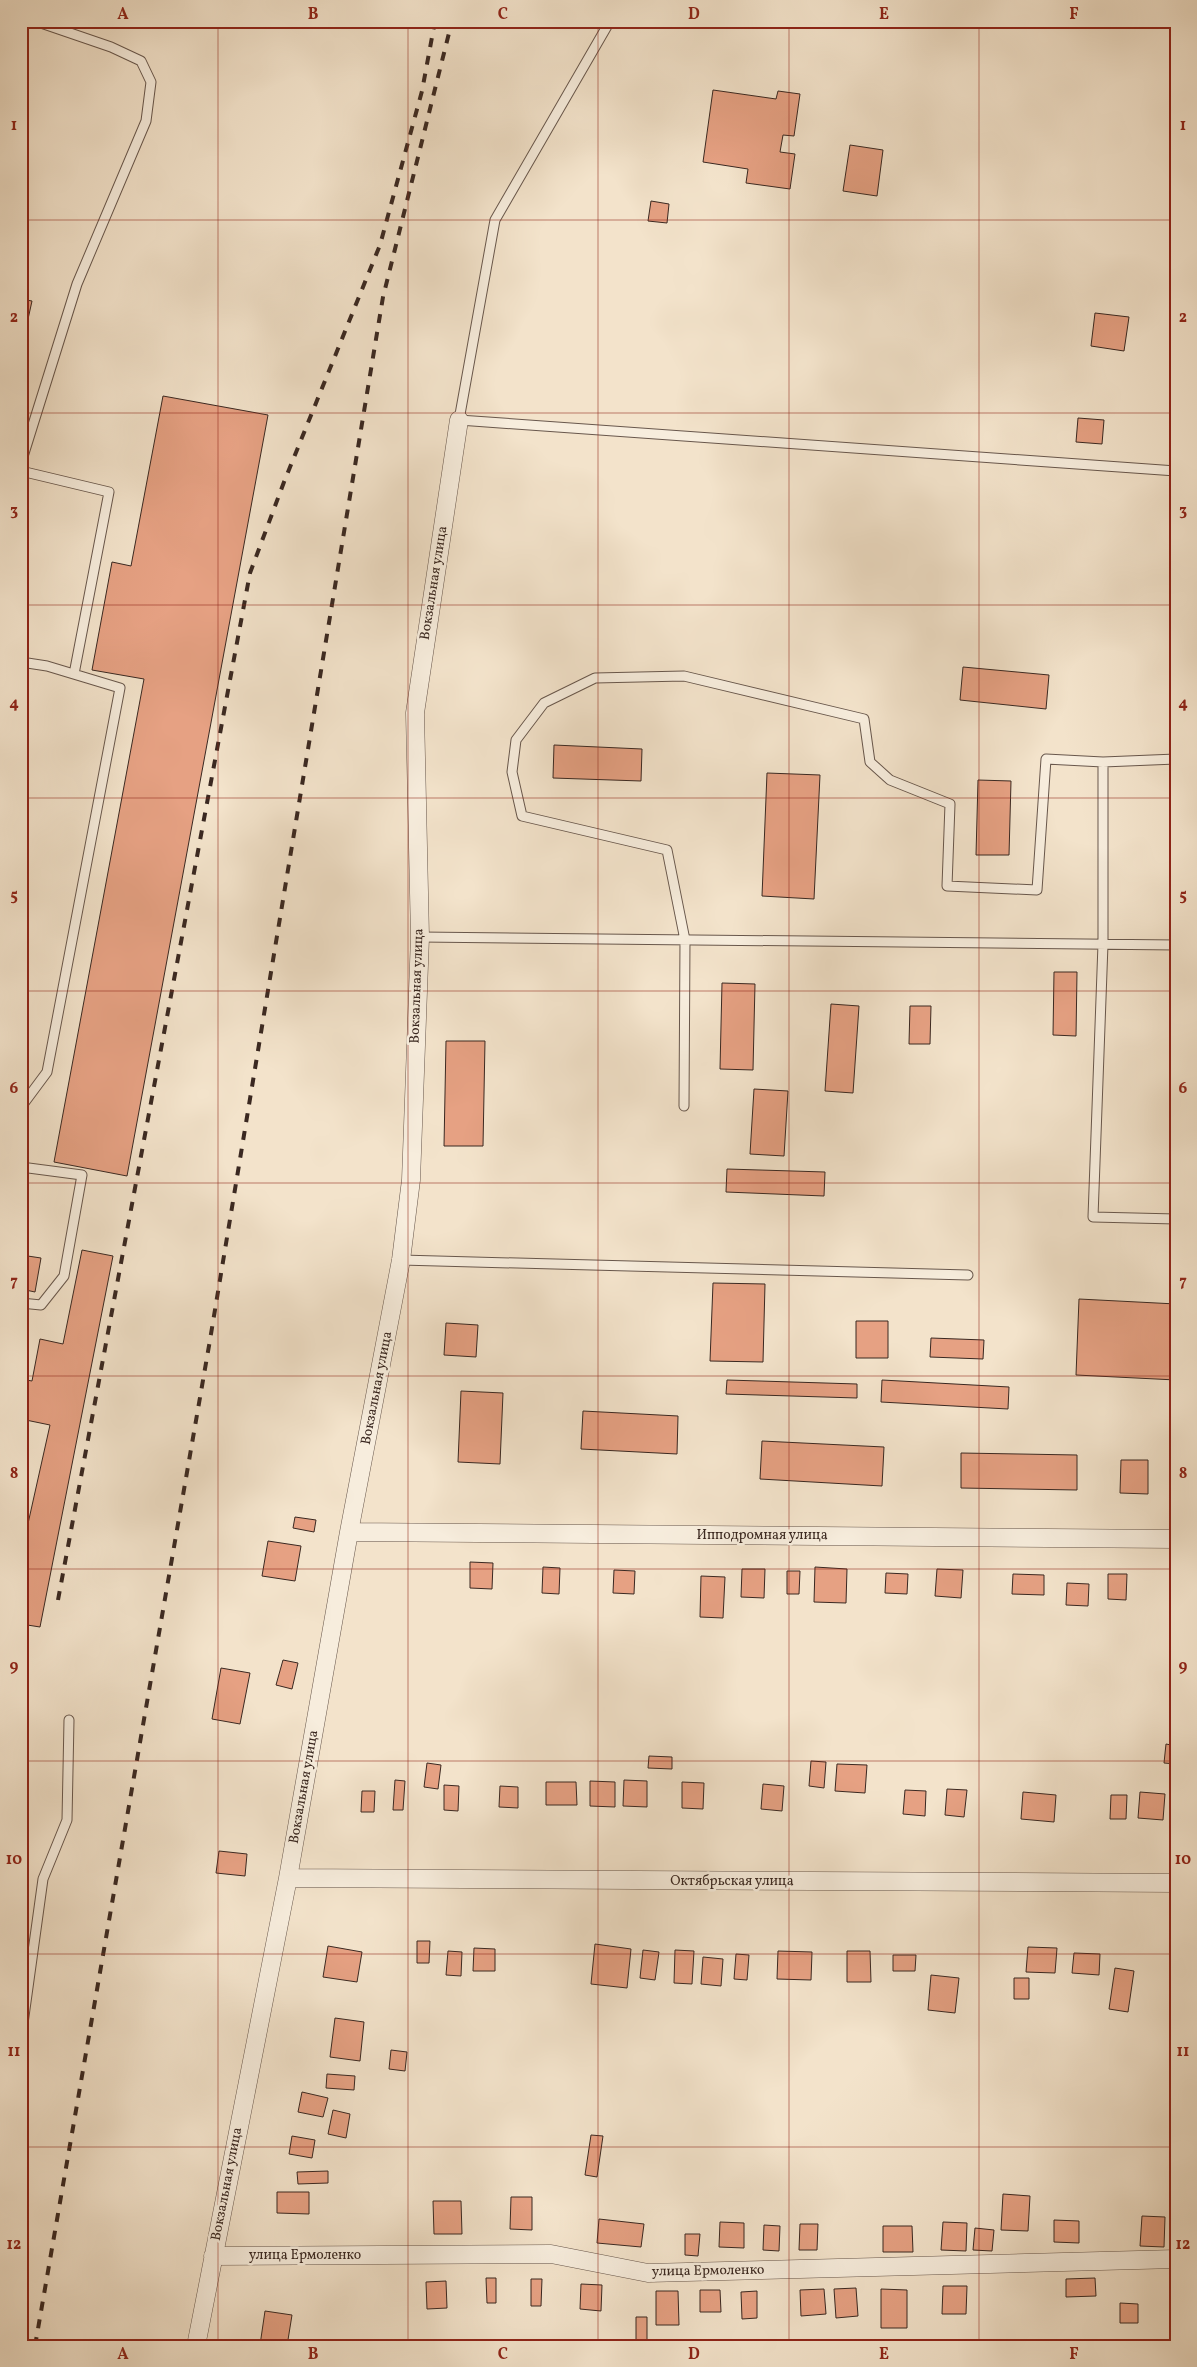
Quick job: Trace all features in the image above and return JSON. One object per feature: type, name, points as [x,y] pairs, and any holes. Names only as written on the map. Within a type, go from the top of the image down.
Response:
[{"type":"street","name":"Вокзальная улица","points":[[196,2346],[288,1878],[349,1532],[401,1260],[411,1180],[420,937],[414,713],[459,420]]},
{"type":"street","name":"Ипподромная улица","points":[[349,1532],[1176,1539]]},
{"type":"street","name":"Октябрьская улица","points":[[288,1878],[1176,1883]]},
{"type":"street","name":"улица Ермоленко","points":[[213,2256],[551,2254],[648,2273],[1176,2259]]},
{"type":"lane","points":[[21,462],[77,284],[146,121],[151,82],[141,62],[111,47],[35,21]]},
{"type":"lane","points":[[610,21],[496,220],[459,420],[1176,471]]},
{"type":"lane","points":[[21,472],[109,492],[74,674]]},
{"type":"lane","points":[[21,662],[74,674],[120,688],[47,1072],[21,1107]]},
{"type":"lane","points":[[684,1106],[685,940],[667,850],[522,816],[512,772],[516,740],[544,703],[595,678],[684,676],[864,719],[870,762],[890,780],[950,804],[947,886],[1038,890],[1046,759],[1102,762],[1176,758]]},
{"type":"lane","points":[[1102,762],[1103,944],[1093,1217],[1176,1219]]},
{"type":"lane","points":[[420,937],[1176,945]]},
{"type":"lane","points":[[21,1167],[82,1175],[64,1276],[40,1305],[21,1303]]},
{"type":"lane","points":[[401,1260],[968,1275]]},
{"type":"lane","points":[[21,2038],[43,1879],[67,1820],[69,1720]]},
{"type":"building","points":[[713,90],[776,99],[778,91],[800,94],[794,136],[783,135],[780,152],[795,154],[790,189],[746,183],[748,169],[703,162]]},
{"type":"building","points":[[850,145],[883,150],[877,196],[843,191]]},
{"type":"building","points":[[651,201],[669,204],[667,223],[648,221]]},
{"type":"building","points":[[21,299],[32,301],[21,351]]},
{"type":"building","points":[[1095,313],[1129,317],[1124,351],[1091,346]]},
{"type":"building","points":[[163,396],[268,415],[127,1176],[54,1162],[144,679],[92,670],[112,562],[131,566]]},
{"type":"building","points":[[1078,418],[1104,420],[1102,444],[1076,442]]},
{"type":"building","points":[[963,667],[1049,675],[1046,709],[960,700]]},
{"type":"building","points":[[554,745],[642,749],[641,781],[553,778]]},
{"type":"building","points":[[767,773],[820,775],[814,899],[762,896]]},
{"type":"building","points":[[978,780],[1011,781],[1009,855],[976,855]]},
{"type":"building","points":[[1054,972],[1077,972],[1076,1036],[1053,1035]]},
{"type":"building","points":[[722,983],[755,984],[753,1070],[720,1069]]},
{"type":"building","points":[[831,1004],[859,1006],[853,1093],[825,1091]]},
{"type":"building","points":[[910,1006],[931,1006],[930,1044],[909,1044]]},
{"type":"building","points":[[446,1041],[485,1041],[483,1146],[444,1146]]},
{"type":"building","points":[[754,1089],[788,1091],[784,1156],[750,1154]]},
{"type":"building","points":[[727,1169],[825,1172],[824,1196],[726,1192]]},
{"type":"building","points":[[82,1250],[113,1256],[40,1627],[21,1624],[21,1555],[50,1425],[21,1419],[21,1379],[32,1381],[40,1339],[63,1344]]},
{"type":"building","points":[[21,1255],[41,1258],[35,1292],[21,1289]]},
{"type":"building","points":[[713,1283],[765,1284],[763,1362],[710,1361]]},
{"type":"building","points":[[1079,1299],[1176,1304],[1176,1380],[1076,1375]]},
{"type":"building","points":[[856,1321],[888,1321],[888,1358],[856,1358]]},
{"type":"building","points":[[446,1323],[478,1325],[476,1357],[444,1355]]},
{"type":"building","points":[[931,1338],[984,1340],[983,1359],[930,1357]]},
{"type":"building","points":[[727,1380],[857,1384],[857,1398],[726,1394]]},
{"type":"building","points":[[882,1380],[1009,1387],[1008,1409],[881,1402]]},
{"type":"building","points":[[461,1391],[503,1393],[500,1464],[458,1462]]},
{"type":"building","points":[[583,1411],[678,1416],[677,1454],[581,1449]]},
{"type":"building","points":[[762,1441],[884,1447],[882,1486],[760,1479]]},
{"type":"building","points":[[961,1453],[1077,1455],[1077,1490],[961,1488]]},
{"type":"building","points":[[1121,1460],[1148,1460],[1148,1494],[1120,1493]]},
{"type":"building","points":[[295,1517],[316,1520],[314,1532],[293,1528]]},
{"type":"building","points":[[268,1541],[301,1546],[295,1581],[262,1576]]},
{"type":"building","points":[[470,1562],[493,1563],[492,1589],[470,1588]]},
{"type":"building","points":[[543,1567],[560,1568],[559,1594],[542,1593]]},
{"type":"building","points":[[815,1567],[847,1569],[846,1603],[814,1602]]},
{"type":"building","points":[[742,1569],[765,1569],[764,1598],[741,1597]]},
{"type":"building","points":[[937,1569],[963,1570],[961,1598],[935,1596]]},
{"type":"building","points":[[614,1570],[635,1571],[634,1594],[613,1593]]},
{"type":"building","points":[[787,1571],[800,1571],[799,1594],[787,1594]]},
{"type":"building","points":[[886,1573],[908,1574],[907,1594],[885,1593]]},
{"type":"building","points":[[1013,1574],[1044,1575],[1044,1595],[1012,1594]]},
{"type":"building","points":[[1108,1574],[1127,1574],[1126,1600],[1108,1599]]},
{"type":"building","points":[[701,1576],[725,1577],[723,1618],[700,1617]]},
{"type":"building","points":[[1067,1583],[1089,1584],[1088,1606],[1066,1605]]},
{"type":"building","points":[[283,1660],[298,1663],[292,1689],[276,1685]]},
{"type":"building","points":[[221,1668],[250,1673],[240,1724],[212,1719]]},
{"type":"building","points":[[1166,1744],[1176,1746],[1176,1764],[1164,1763]]},
{"type":"building","points":[[649,1756],[672,1757],[672,1769],[648,1768]]},
{"type":"building","points":[[811,1761],[826,1762],[824,1788],[809,1786]]},
{"type":"building","points":[[427,1763],[441,1765],[438,1789],[424,1787]]},
{"type":"building","points":[[837,1764],[867,1765],[865,1793],[835,1791]]},
{"type":"building","points":[[395,1780],[405,1781],[403,1810],[393,1810]]},
{"type":"building","points":[[624,1780],[647,1781],[647,1807],[623,1806]]},
{"type":"building","points":[[590,1781],[615,1782],[615,1807],[590,1806]]},
{"type":"building","points":[[546,1782],[576,1782],[577,1805],[546,1805]]},
{"type":"building","points":[[682,1782],[704,1783],[703,1809],[682,1808]]},
{"type":"building","points":[[763,1784],[784,1786],[782,1811],[761,1809]]},
{"type":"building","points":[[444,1785],[459,1786],[458,1811],[444,1810]]},
{"type":"building","points":[[500,1786],[518,1787],[518,1808],[499,1807]]},
{"type":"building","points":[[947,1789],[967,1790],[964,1817],[945,1815]]},
{"type":"building","points":[[905,1790],[926,1791],[925,1816],[903,1814]]},
{"type":"building","points":[[362,1791],[375,1791],[374,1812],[361,1812]]},
{"type":"building","points":[[1023,1792],[1056,1795],[1054,1822],[1021,1819]]},
{"type":"building","points":[[1140,1792],[1165,1794],[1163,1820],[1138,1818]]},
{"type":"building","points":[[1111,1795],[1127,1795],[1126,1819],[1110,1819]]},
{"type":"building","points":[[219,1851],[247,1854],[245,1876],[216,1873]]},
{"type":"building","points":[[417,1941],[430,1941],[429,1963],[417,1963]]},
{"type":"building","points":[[595,1944],[631,1949],[627,1988],[591,1984]]},
{"type":"building","points":[[328,1946],[362,1952],[357,1982],[323,1977]]},
{"type":"building","points":[[1028,1947],[1057,1948],[1055,1973],[1026,1972]]},
{"type":"building","points":[[474,1948],[495,1949],[495,1971],[473,1971]]},
{"type":"building","points":[[643,1950],[659,1952],[655,1980],[640,1978]]},
{"type":"building","points":[[675,1950],[694,1951],[692,1984],[674,1983]]},
{"type":"building","points":[[448,1951],[462,1952],[461,1976],[446,1975]]},
{"type":"building","points":[[778,1951],[812,1952],[811,1980],[777,1979]]},
{"type":"building","points":[[847,1951],[870,1951],[871,1982],[847,1982]]},
{"type":"building","points":[[1074,1953],[1100,1954],[1099,1975],[1072,1973]]},
{"type":"building","points":[[736,1954],[749,1955],[747,1980],[734,1979]]},
{"type":"building","points":[[893,1955],[916,1955],[915,1971],[893,1971]]},
{"type":"building","points":[[703,1957],[723,1959],[721,1986],[701,1984]]},
{"type":"building","points":[[1115,1968],[1134,1971],[1128,2012],[1109,2009]]},
{"type":"building","points":[[931,1975],[959,1978],[955,2013],[928,2010]]},
{"type":"building","points":[[1014,1978],[1029,1978],[1029,1999],[1014,1999]]},
{"type":"building","points":[[335,2018],[364,2022],[360,2061],[330,2057]]},
{"type":"building","points":[[391,2050],[407,2052],[405,2071],[389,2069]]},
{"type":"building","points":[[327,2074],[355,2076],[354,2090],[326,2088]]},
{"type":"building","points":[[302,2092],[328,2098],[323,2117],[298,2112]]},
{"type":"building","points":[[333,2110],[350,2114],[346,2138],[328,2134]]},
{"type":"building","points":[[591,2135],[603,2136],[597,2177],[585,2175]]},
{"type":"building","points":[[292,2136],[315,2140],[312,2158],[289,2154]]},
{"type":"building","points":[[328,2171],[328,2183],[298,2184],[297,2172]]},
{"type":"building","points":[[277,2192],[309,2192],[309,2214],[277,2213]]},
{"type":"building","points":[[1003,2194],[1030,2196],[1028,2231],[1001,2230]]},
{"type":"building","points":[[511,2197],[532,2197],[532,2230],[510,2229]]},
{"type":"building","points":[[433,2201],[461,2201],[462,2234],[434,2234]]},
{"type":"building","points":[[1142,2216],[1165,2217],[1164,2247],[1140,2246]]},
{"type":"building","points":[[599,2219],[644,2224],[641,2247],[597,2243]]},
{"type":"building","points":[[1054,2220],[1079,2221],[1079,2243],[1054,2242]]},
{"type":"building","points":[[720,2222],[744,2223],[744,2248],[719,2247]]},
{"type":"building","points":[[943,2222],[967,2223],[966,2251],[941,2250]]},
{"type":"building","points":[[800,2224],[818,2224],[817,2250],[799,2250]]},
{"type":"building","points":[[764,2225],[780,2226],[779,2251],[763,2250]]},
{"type":"building","points":[[883,2226],[912,2226],[913,2252],[883,2252]]},
{"type":"building","points":[[975,2228],[994,2230],[992,2251],[973,2250]]},
{"type":"building","points":[[685,2234],[700,2234],[698,2256],[685,2255]]},
{"type":"building","points":[[486,2278],[496,2278],[496,2303],[487,2303]]},
{"type":"building","points":[[1095,2278],[1096,2296],[1066,2297],[1066,2279]]},
{"type":"building","points":[[531,2279],[542,2279],[541,2306],[531,2306]]},
{"type":"building","points":[[446,2281],[447,2308],[427,2309],[426,2282]]},
{"type":"building","points":[[581,2284],[602,2285],[601,2311],[580,2309]]},
{"type":"building","points":[[943,2286],[967,2286],[966,2314],[942,2314]]},
{"type":"building","points":[[856,2288],[858,2316],[836,2318],[834,2289]]},
{"type":"building","points":[[824,2289],[826,2314],[801,2316],[800,2290]]},
{"type":"building","points":[[881,2289],[907,2290],[907,2328],[881,2328]]},
{"type":"building","points":[[700,2290],[720,2290],[721,2312],[700,2312]]},
{"type":"building","points":[[656,2291],[678,2291],[679,2325],[656,2325]]},
{"type":"building","points":[[757,2291],[757,2318],[742,2319],[741,2292]]},
{"type":"building","points":[[1120,2303],[1138,2304],[1138,2323],[1120,2323]]},
{"type":"building","points":[[265,2311],[292,2315],[287,2346],[260,2345]]},
{"type":"building","points":[[636,2317],[647,2317],[647,2342],[636,2342]]},
{"type":"railway","points":[[58,1600],[250,573],[284,482],[380,245],[422,91],[435,21]]},
{"type":"railway","points":[[35,2346],[210,1340],[383,297],[452,21]]}]
